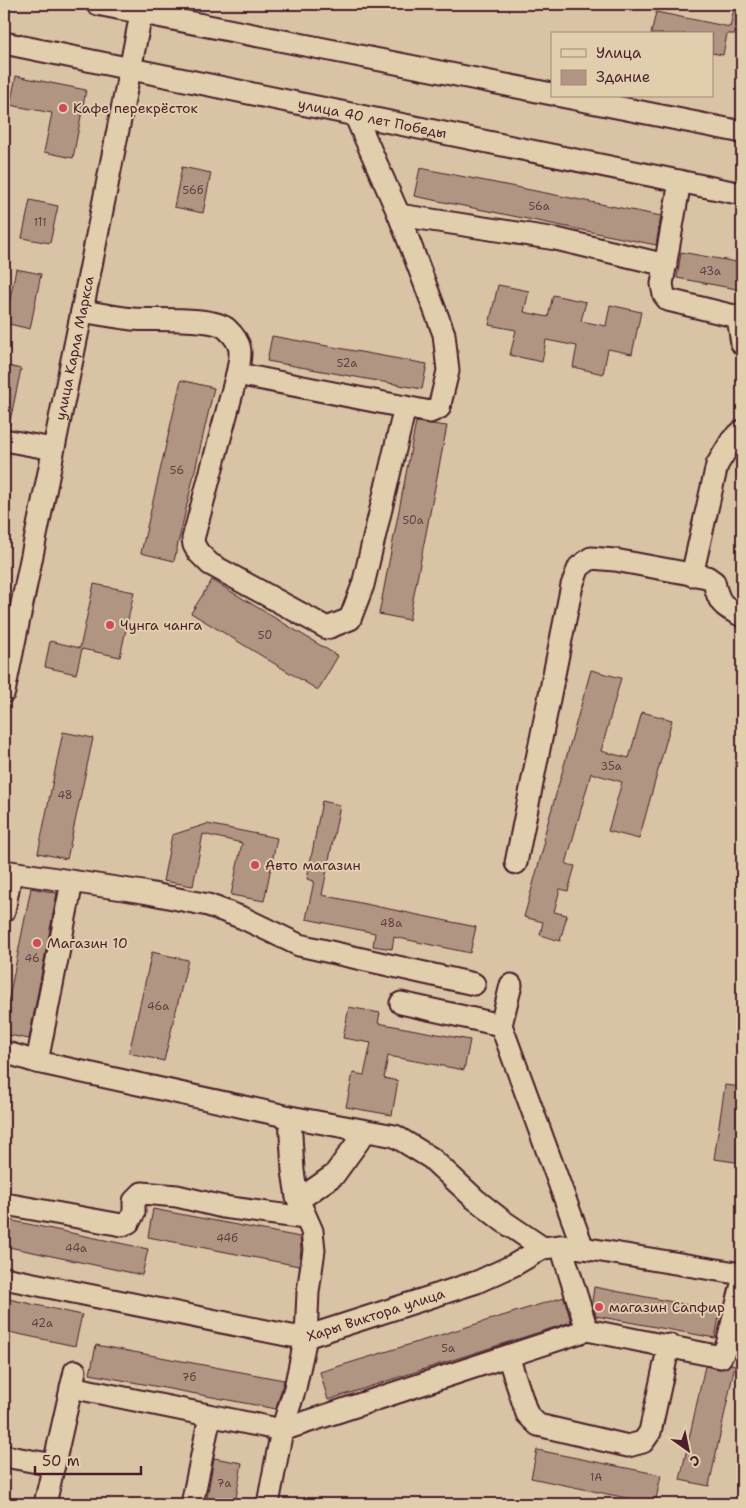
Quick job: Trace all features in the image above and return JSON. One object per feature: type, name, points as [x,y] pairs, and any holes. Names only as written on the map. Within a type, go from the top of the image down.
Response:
[{"type":"street","points":[[97,4],[142,8],[551,94]]},
{"type":"street","name":"улица Карла Маркса","points":[[4,692],[142,8]]},
{"type":"street","name":"улица 40 лет Победы","points":[[4,43],[742,194]]},
{"type":"street","points":[[572,98],[742,132]]},
{"type":"street","points":[[236,374],[430,412],[439,408],[442,402],[448,371],[444,334],[399,215],[355,115]]},
{"type":"street","points":[[680,181],[662,284],[664,295],[668,300],[740,318],[742,344]]},
{"type":"street","points":[[399,215],[556,239],[666,265]]},
{"type":"street","points":[[82,311],[133,319],[208,322],[226,327],[236,340],[241,352],[193,538],[194,545],[210,564],[327,628],[350,619],[363,585],[405,407]]},
{"type":"street","points":[[692,574],[717,465],[732,440],[742,431]]},
{"type":"street","points":[[4,440],[52,449]]},
{"type":"street","points":[[516,863],[570,594],[579,567],[591,558],[615,560],[707,577],[714,582],[718,598],[724,606],[742,616]]},
{"type":"street","points":[[4,911],[7,872],[143,892],[208,905],[244,918],[299,945],[474,984]]},
{"type":"street","points":[[37,1062],[72,882]]},
{"type":"street","points":[[510,985],[501,1025],[583,1248]]},
{"type":"street","points":[[401,1003],[501,1025]]},
{"type":"street","points":[[4,1052],[37,1062],[290,1117],[395,1136],[432,1158],[475,1200],[503,1221],[552,1247],[583,1248],[742,1274]]},
{"type":"street","points":[[268,1504],[282,1430],[295,1388],[306,1337],[308,1292],[314,1250],[312,1231],[297,1197],[293,1171],[290,1117]]},
{"type":"street","points":[[297,1197],[307,1194],[334,1176],[366,1131]]},
{"type":"street","points":[[11,1205],[122,1225],[129,1222],[134,1213],[134,1201],[142,1193],[177,1196],[222,1207],[306,1218]]},
{"type":"street","points":[[552,1247],[587,1330]]},
{"type":"street","name":"Хары Виктора улица","points":[[4,1278],[291,1336],[306,1337],[477,1282],[552,1247]]},
{"type":"street","points":[[45,1504],[73,1379],[210,1416],[282,1430],[587,1330],[721,1356],[727,1345],[742,1284]]},
{"type":"street","points":[[508,1356],[527,1414],[538,1425],[628,1446],[643,1442],[650,1432],[669,1345]]},
{"type":"street","points":[[192,1504],[210,1416]]},
{"type":"street","points":[[4,1456],[54,1465]]},
{"type":"building","points":[[735,4],[742,4],[742,30],[736,29],[735,34],[727,34],[723,55],[714,53],[714,32],[651,32],[656,12],[730,27]]},
{"type":"building","points":[[16,76],[86,90],[73,158],[44,152],[52,113],[10,105]]},
{"type":"building","points":[[182,167],[211,173],[203,213],[174,207]]},
{"type":"building","points":[[420,168],[661,216],[656,245],[414,196]]},
{"type":"building","points":[[30,200],[58,206],[50,243],[22,238]]},
{"type":"building","points":[[681,252],[742,263],[742,290],[677,278]]},
{"type":"building","points":[[16,269],[41,274],[30,329],[5,323]]},
{"type":"building","points":[[498,285],[529,291],[524,312],[548,317],[553,295],[586,302],[581,321],[606,326],[610,305],[641,312],[632,354],[608,349],[603,374],[573,367],[577,346],[546,340],[542,362],[510,355],[516,330],[489,325]]},
{"type":"building","points":[[272,336],[427,364],[422,389],[267,361]]},
{"type":"building","points":[[4,365],[21,369],[9,426],[4,426]]},
{"type":"building","points":[[181,380],[214,388],[174,561],[141,553]]},
{"type":"building","points":[[416,422],[447,426],[409,620],[379,614]]},
{"type":"building","points":[[212,580],[338,656],[318,690],[191,613]]},
{"type":"building","points":[[94,584],[134,592],[120,657],[82,649],[76,674],[45,667],[50,641],[80,648]]},
{"type":"building","points":[[591,670],[621,678],[601,751],[629,758],[642,712],[672,720],[639,839],[608,831],[622,782],[591,773],[566,864],[575,866],[568,891],[560,889],[554,912],[567,915],[560,941],[540,935],[543,922],[524,917],[545,841],[543,840]]},
{"type":"building","points":[[63,732],[93,738],[67,859],[38,853]]},
{"type":"building","points":[[322,801],[340,805],[322,895],[476,927],[470,953],[394,937],[392,949],[373,946],[375,933],[306,919],[314,881],[307,879]]},
{"type":"building","points":[[207,824],[277,838],[264,901],[231,895],[242,843],[203,834],[193,886],[163,881],[172,835]]},
{"type":"building","points":[[31,888],[57,893],[29,1039],[4,1034],[4,1023]]},
{"type":"building","points":[[152,952],[188,960],[164,1061],[129,1053]]},
{"type":"building","points":[[349,1007],[380,1013],[378,1023],[470,1040],[464,1070],[388,1056],[384,1078],[398,1081],[392,1115],[346,1107],[353,1073],[364,1075],[371,1043],[343,1038]]},
{"type":"building","points":[[725,1085],[742,1087],[742,1163],[714,1159]]},
{"type":"building","points":[[153,1209],[300,1237],[299,1266],[148,1237]]},
{"type":"building","points":[[4,1219],[148,1249],[142,1275],[4,1246]]},
{"type":"building","points":[[594,1287],[720,1311],[715,1338],[596,1316],[592,1302]]},
{"type":"building","points":[[564,1297],[571,1322],[328,1400],[320,1372]]},
{"type":"building","points":[[4,1298],[82,1315],[75,1346],[4,1331]]},
{"type":"building","points":[[96,1345],[284,1380],[276,1409],[90,1374]]},
{"type":"building","points":[[731,1364],[735,1365],[709,1486],[680,1480],[705,1366],[719,1369],[726,1368]]},
{"type":"building","points":[[537,1450],[661,1475],[655,1504],[531,1478]]},
{"type":"building","points":[[214,1458],[242,1463],[235,1504],[206,1504]]},
{"type":"place","name":"Кафе перекрёсток","points":[[63,108]]},
{"type":"place","name":"Чунга чанга","points":[[110,625]]},
{"type":"place","name":"Авто магазин","points":[[255,865]]},
{"type":"place","name":"Магазин 10","points":[[37,943]]},
{"type":"place","name":"магазин Сапфир","points":[[599,1307]]}]
